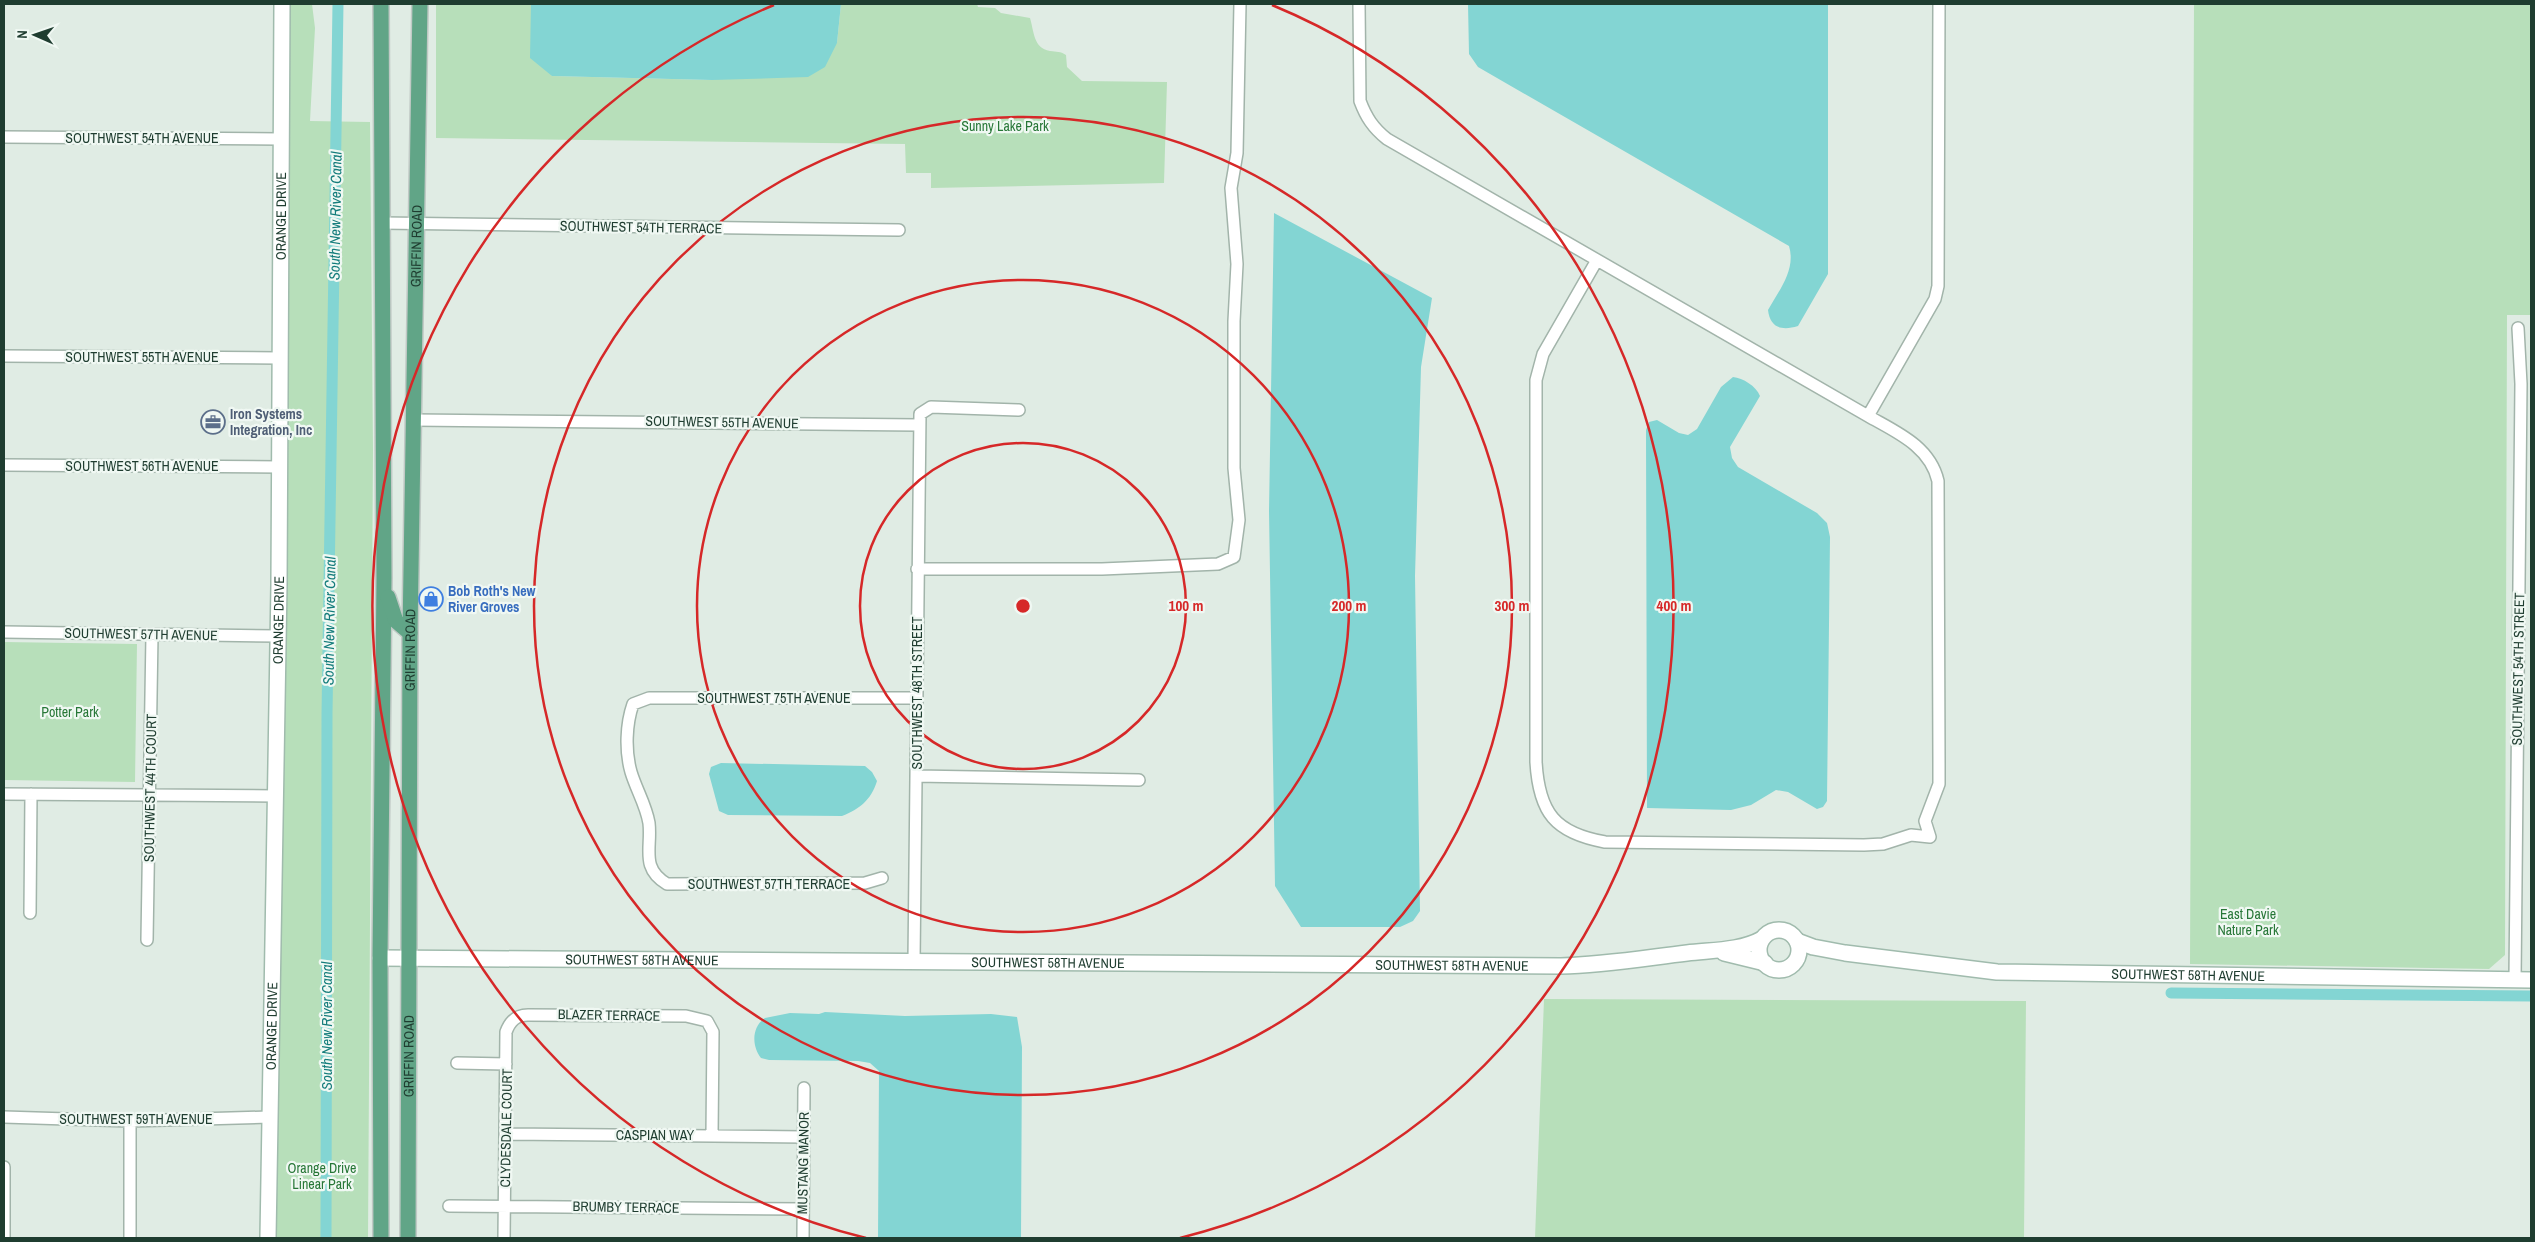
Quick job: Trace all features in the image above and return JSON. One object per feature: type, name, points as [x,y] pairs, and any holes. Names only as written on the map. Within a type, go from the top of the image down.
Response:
[{"type":"main road","name":"GRIFFIN ROAD","points":[[381,4],[384,578],[380,958],[381,1238]]},
{"type":"main road","name":"GRIFFIN ROAD","points":[[408,1238],[407,958],[409,681],[420,4]]},
{"type":"main road","points":[[384,578],[396,621],[410,633]]},
{"type":"main road","points":[[383,648],[397,653],[402,660],[409,681]]},
{"type":"main road","points":[[382,1146],[390,1153],[391,1238]]},
{"type":"street","name":"ORANGE DRIVE","points":[[268,1238],[280,467],[282,4]]},
{"type":"street","points":[[917,569],[1102,569],[1218,564],[1234,557],[1239,520],[1234,458],[1234,321],[1237,264],[1231,188],[1237,153],[1240,4]]},
{"type":"street","points":[[1359,4],[1360,101],[1365,115],[1374,128],[1387,139],[1868,416],[1917,446],[1935,468],[1938,481],[1939,763],[1938,784],[1926,821],[1930,836],[1911,835],[1883,844],[1864,845],[1605,842],[1585,839],[1568,832],[1547,812],[1537,781],[1536,380],[1543,354],[1597,260]]},
{"type":"street","points":[[1868,416],[1935,298],[1938,286],[1939,4]]},
{"type":"street","name":"SOUTHWEST 54TH AVENUE","points":[[4,137],[280,139]]},
{"type":"street","name":"SOUTHWEST 54TH TERRACE","points":[[382,224],[899,230]]},
{"type":"street","name":"SOUTHWEST 54TH STREET","points":[[2515,980],[2526,384],[2518,328]]},
{"type":"street","name":"SOUTHWEST 55TH AVENUE","points":[[4,356],[279,358]]},
{"type":"street","points":[[918,425],[920,414],[931,407],[1019,410]]},
{"type":"street","name":"SOUTHWEST 55TH AVENUE","points":[[413,420],[918,425]]},
{"type":"street","name":"SOUTHWEST 48TH STREET","points":[[914,960],[918,425]]},
{"type":"street","name":"SOUTHWEST 56TH AVENUE","points":[[4,465],[280,467]]},
{"type":"street","name":"SOUTHWEST 57TH AVENUE","points":[[4,632],[278,636]]},
{"type":"street","name":"SOUTHWEST 44TH COURT","points":[[147,940],[152,635]]},
{"type":"street","name":"SOUTHWEST 75TH AVENUE","points":[[657,878],[649,863],[649,823],[631,771],[627,722],[633,704],[649,698],[917,698]]},
{"type":"street","points":[[916,776],[1139,780]]},
{"type":"street","points":[[4,794],[275,796]]},
{"type":"street","points":[[30,913],[31,794]]},
{"type":"street","name":"SOUTHWEST 57TH TERRACE","points":[[657,878],[667,884],[687,884],[865,883],[882,878]]},
{"type":"street","points":[[1780,930],[1790,933],[1797,941],[1798,956],[1789,967],[1776,969],[1764,963],[1760,956],[1762,939],[1770,932],[1780,930]]},
{"type":"street","name":"SOUTHWEST 58TH AVENUE","points":[[380,958],[914,960],[1561,966],[1596,965],[1691,952],[1715,951],[1754,944],[1762,939]]},
{"type":"street","name":"SOUTHWEST 58TH AVENUE","points":[[1797,941],[1813,947],[1845,953],[1997,972],[2531,980]]},
{"type":"street","name":"SOUTHWEST 58TH AVENUE","points":[[1715,951],[1764,963]]},
{"type":"street","name":"SOUTHWEST 58TH AVENUE","points":[[1794,962],[1845,953]]},
{"type":"street","name":"BLAZER TERRACE","points":[[512,1020],[523,1015],[538,1015],[686,1016],[707,1021],[713,1032],[712,1135]]},
{"type":"street","name":"CLYDESDALE COURT","points":[[504,1238],[506,1032],[512,1020]]},
{"type":"street","points":[[457,1063],[506,1064]]},
{"type":"street","name":"MUSTANG MANOR","points":[[803,1238],[804,1088]]},
{"type":"street","name":"SOUTHWEST 59TH AVENUE","points":[[4,1117],[130,1121],[269,1117]]},
{"type":"street","points":[[130,1121],[130,1238]]},
{"type":"street","name":"CASPIAN WAY","points":[[506,1134],[804,1137]]},
{"type":"street","points":[[4,1167],[4,1238]]},
{"type":"street","name":"BRUMBY TERRACE","points":[[449,1206],[803,1209]]},
{"type":"green space","name":"Orange Drive Linear Park","points":[[288,4],[312,4],[315,28],[310,121],[370,122],[373,449],[368,1238],[274,1238]]},
{"type":"green space","name":"Sunny Lake Park","points":[[436,4],[531,4],[531,27],[552,76],[712,80],[837,43],[841,4],[977,4],[978,7],[995,8],[1001,13],[1030,18],[1037,43],[1044,49],[1066,55],[1067,67],[1082,81],[1167,82],[1164,183],[931,188],[931,173],[906,173],[905,144],[436,138]]},
{"type":"green space","name":"East Davie Nature Park","points":[[2194,4],[2531,4],[2531,315],[2507,315],[2505,955],[2489,969],[2190,964]]},
{"type":"green space","name":"Potter Park","points":[[4,642],[137,644],[135,782],[4,780]]},
{"type":"green space","points":[[1544,999],[2026,1001],[2024,1238],[1535,1238]]},
{"type":"water","points":[[531,4],[841,4],[837,43],[825,67],[808,77],[712,80],[552,76],[530,58]]},
{"type":"water","points":[[1468,4],[1828,4],[1828,274],[1798,326],[1778,327],[1771,321],[1768,310],[1789,271],[1791,254],[1789,246],[1478,67],[1469,54]]},
{"type":"water","points":[[1274,213],[1432,298],[1421,367],[1415,576],[1420,911],[1413,921],[1400,927],[1301,927],[1275,886],[1269,511]]},
{"type":"water","points":[[1733,377],[1749,383],[1760,396],[1730,447],[1732,458],[1738,467],[1817,513],[1827,523],[1830,537],[1827,801],[1823,807],[1817,809],[1788,792],[1776,790],[1751,805],[1731,810],[1647,808],[1646,430],[1649,422],[1657,420],[1679,433],[1688,435],[1697,429],[1721,387]]},
{"type":"water","points":[[721,763],[865,766],[872,772],[877,781],[872,794],[864,803],[842,816],[728,815],[719,811],[709,774],[711,767]]},
{"type":"water","points":[[825,1012],[905,1016],[991,1014],[1017,1017],[1022,1047],[1021,1238],[878,1238],[879,1071],[870,1063],[858,1061],[769,1060],[761,1058],[756,1048],[755,1032],[757,1026],[765,1018],[790,1013],[819,1014]]},
{"type":"waterway","name":"South New River Canal","points":[[326,1238],[327,714],[338,4]]},
{"type":"waterway","points":[[2171,993],[2531,996]]},
{"type":"place","name":"Iron Systems Integration, Inc","points":[[213,422]]},
{"type":"place","name":"Bob Roth's New River Groves","points":[[431,599]]}]
